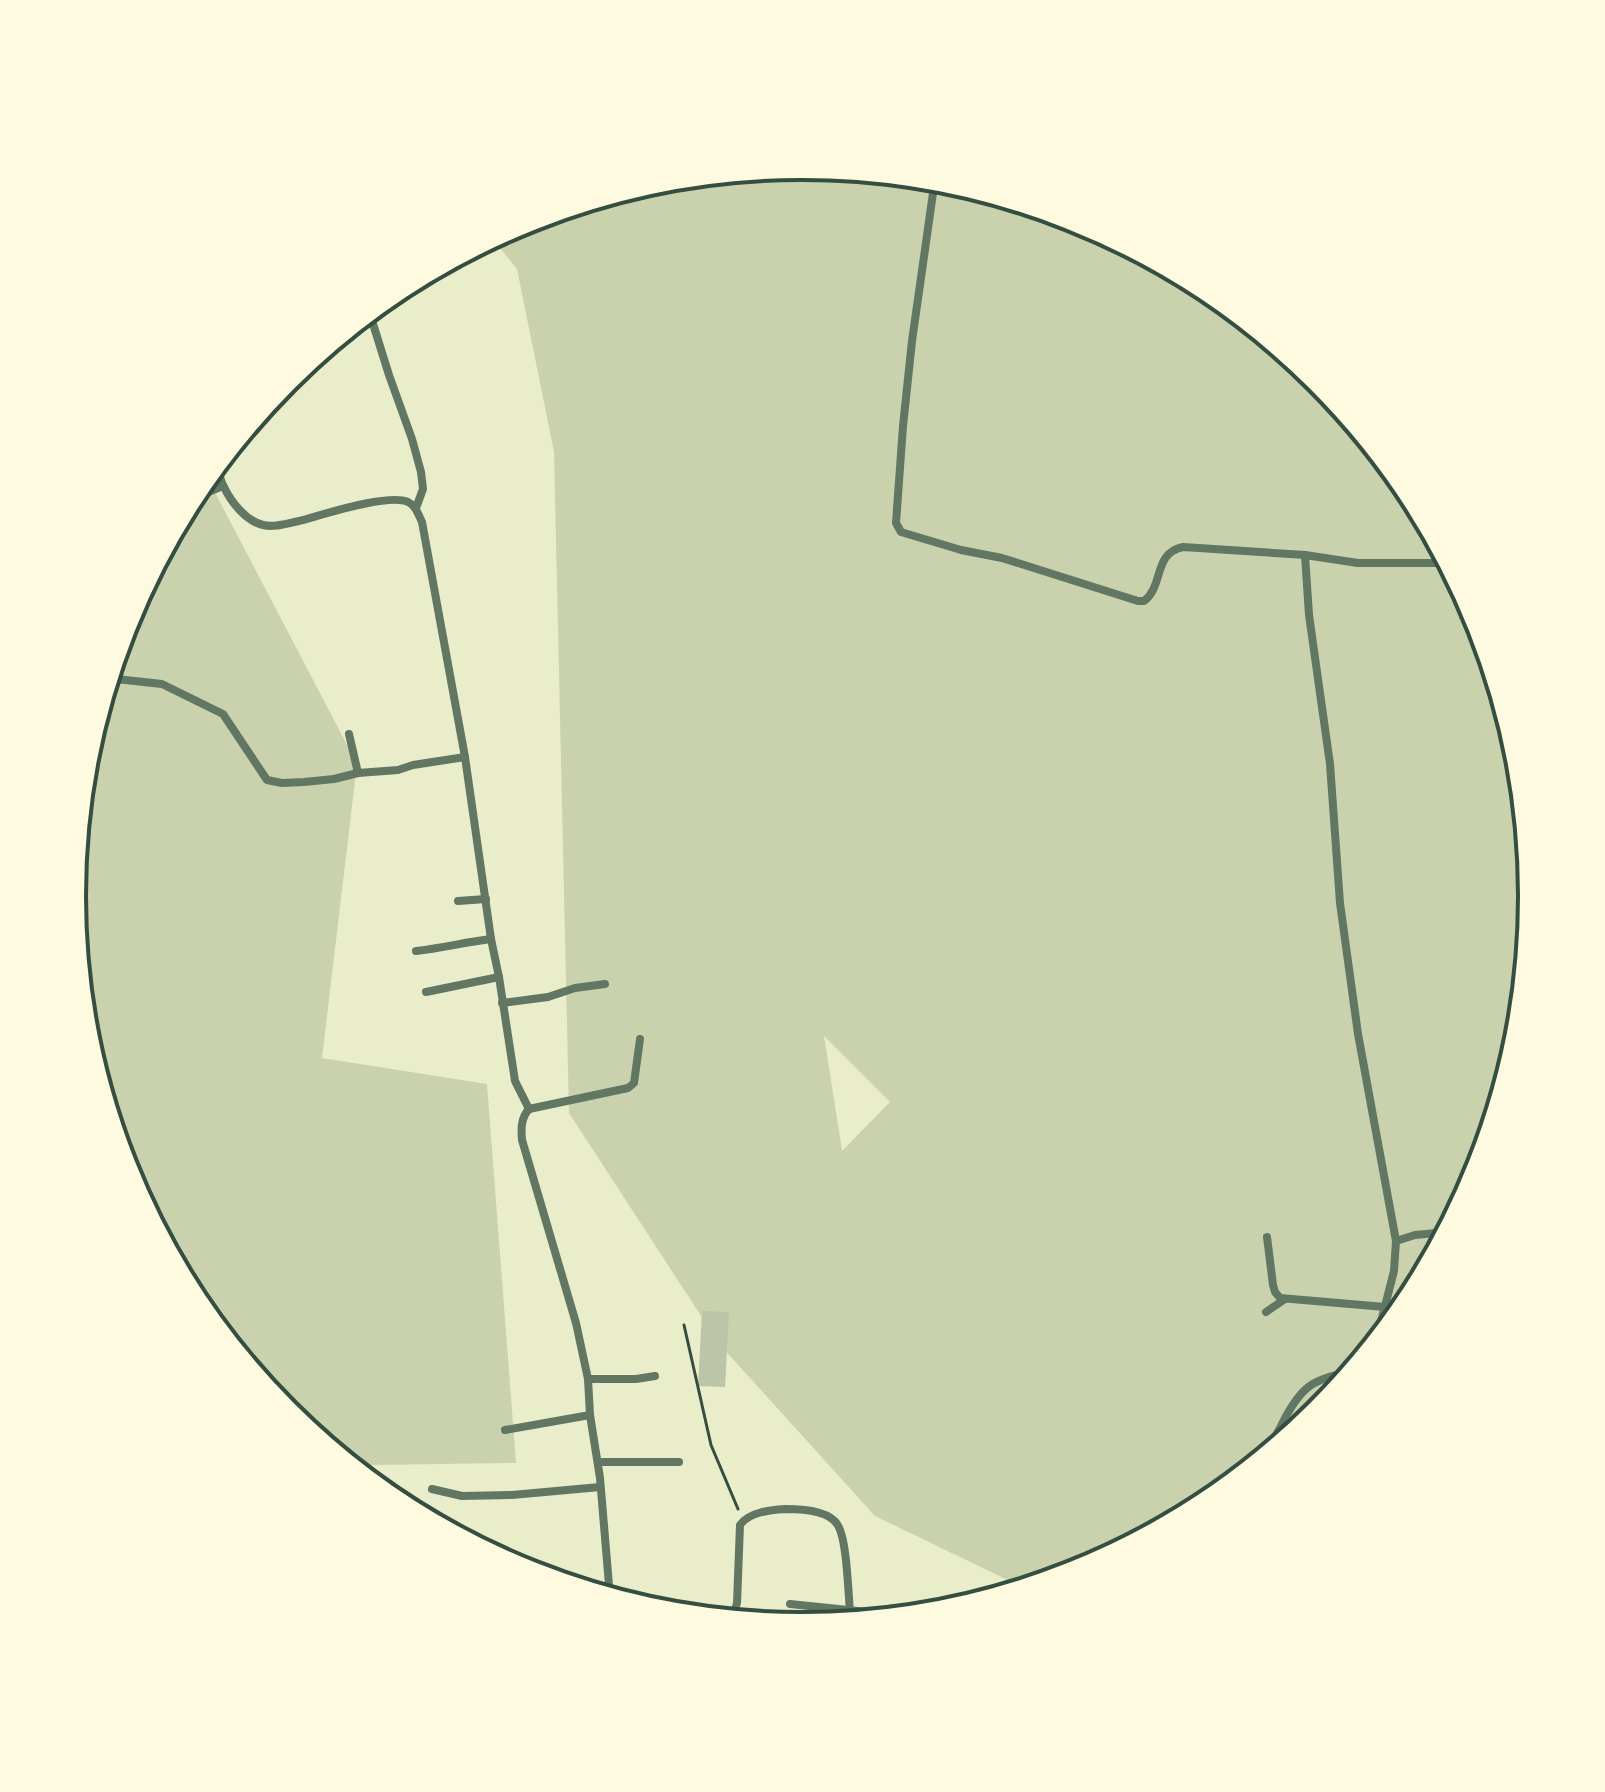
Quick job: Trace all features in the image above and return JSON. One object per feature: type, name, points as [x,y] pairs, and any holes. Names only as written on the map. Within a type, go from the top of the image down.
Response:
[{"type":"street","points":[[933,192],[903,426],[896,523],[901,532],[961,550],[1002,558],[1138,601],[1149,598],[1164,560],[1174,549],[1194,547],[1305,555],[1358,563],[1436,563]]},
{"type":"street","points":[[373,323],[421,472],[423,489],[416,508]]},
{"type":"street","points":[[221,478],[243,513],[263,525],[283,525],[387,500],[409,502],[416,508],[426,540],[465,757],[515,1081],[529,1109]]},
{"type":"street","points":[[212,490],[223,486]]},
{"type":"street","points":[[1305,555],[1309,615],[1330,764],[1340,903],[1358,1034],[1396,1241],[1394,1271],[1383,1315]]},
{"type":"street","points":[[120,679],[162,684],[223,714],[267,780],[282,783],[334,779],[465,757]]},
{"type":"street","points":[[349,734],[358,773]]},
{"type":"street","points":[[458,901],[486,899]]},
{"type":"street","points":[[416,951],[491,939]]},
{"type":"street","points":[[426,992],[499,977]]},
{"type":"street","points":[[502,1003],[548,997],[575,988],[605,984]]},
{"type":"street","points":[[609,1585],[588,1379],[576,1323],[522,1140],[521,1125],[529,1109],[628,1088],[636,1077],[640,1039]]},
{"type":"street","points":[[1396,1241],[1434,1233]]},
{"type":"street","points":[[1267,1237],[1275,1292],[1280,1298],[1385,1307]]},
{"type":"street","points":[[1266,1312],[1285,1298]]},
{"type":"street","points":[[1276,1434],[1299,1394],[1315,1382],[1335,1375]]},
{"type":"street","points":[[588,1379],[655,1376]]},
{"type":"street","points":[[505,1430],[590,1415]]},
{"type":"street","points":[[598,1462],[679,1462]]},
{"type":"street","points":[[432,1489],[462,1496],[600,1487]]},
{"type":"street","points":[[735,1609],[738,1532],[743,1521],[756,1514],[786,1509],[829,1515],[838,1525],[845,1559],[849,1610]]},
{"type":"street","points":[[790,1604],[854,1610]]},
{"type":"path","points":[[684,1325],[711,1445],[743,1521]]},
{"type":"green space","points":[[756,181],[849,181],[896,186],[942,193],[1033,218],[1077,234],[1161,275],[1201,300],[1275,357],[1309,389],[1371,460],[1423,538],[1445,579],[1481,666],[1495,711],[1513,802],[1517,849],[1519,896],[1513,990],[1495,1081],[1481,1126],[1445,1213],[1423,1254],[1371,1332],[1341,1368],[1275,1435],[1239,1464],[1161,1517],[1119,1539],[1077,1558],[1010,1581],[875,1516],[720,1345],[569,1113],[554,452],[517,269],[499,247],[528,234],[617,204],[663,193]],"holes":[[[824,1036],[890,1102],[842,1150]]]},
{"type":"green space","points":[[213,489],[357,764],[322,1058],[487,1084],[516,1463],[372,1465],[372,1469],[330,1435],[264,1368],[234,1332],[182,1254],[160,1213],[124,1126],[110,1081],[92,990],[86,896],[88,849],[92,802],[110,711],[124,666],[160,579]]},
{"type":"building","points":[[702,1311],[729,1312],[725,1387],[698,1386]]}]
